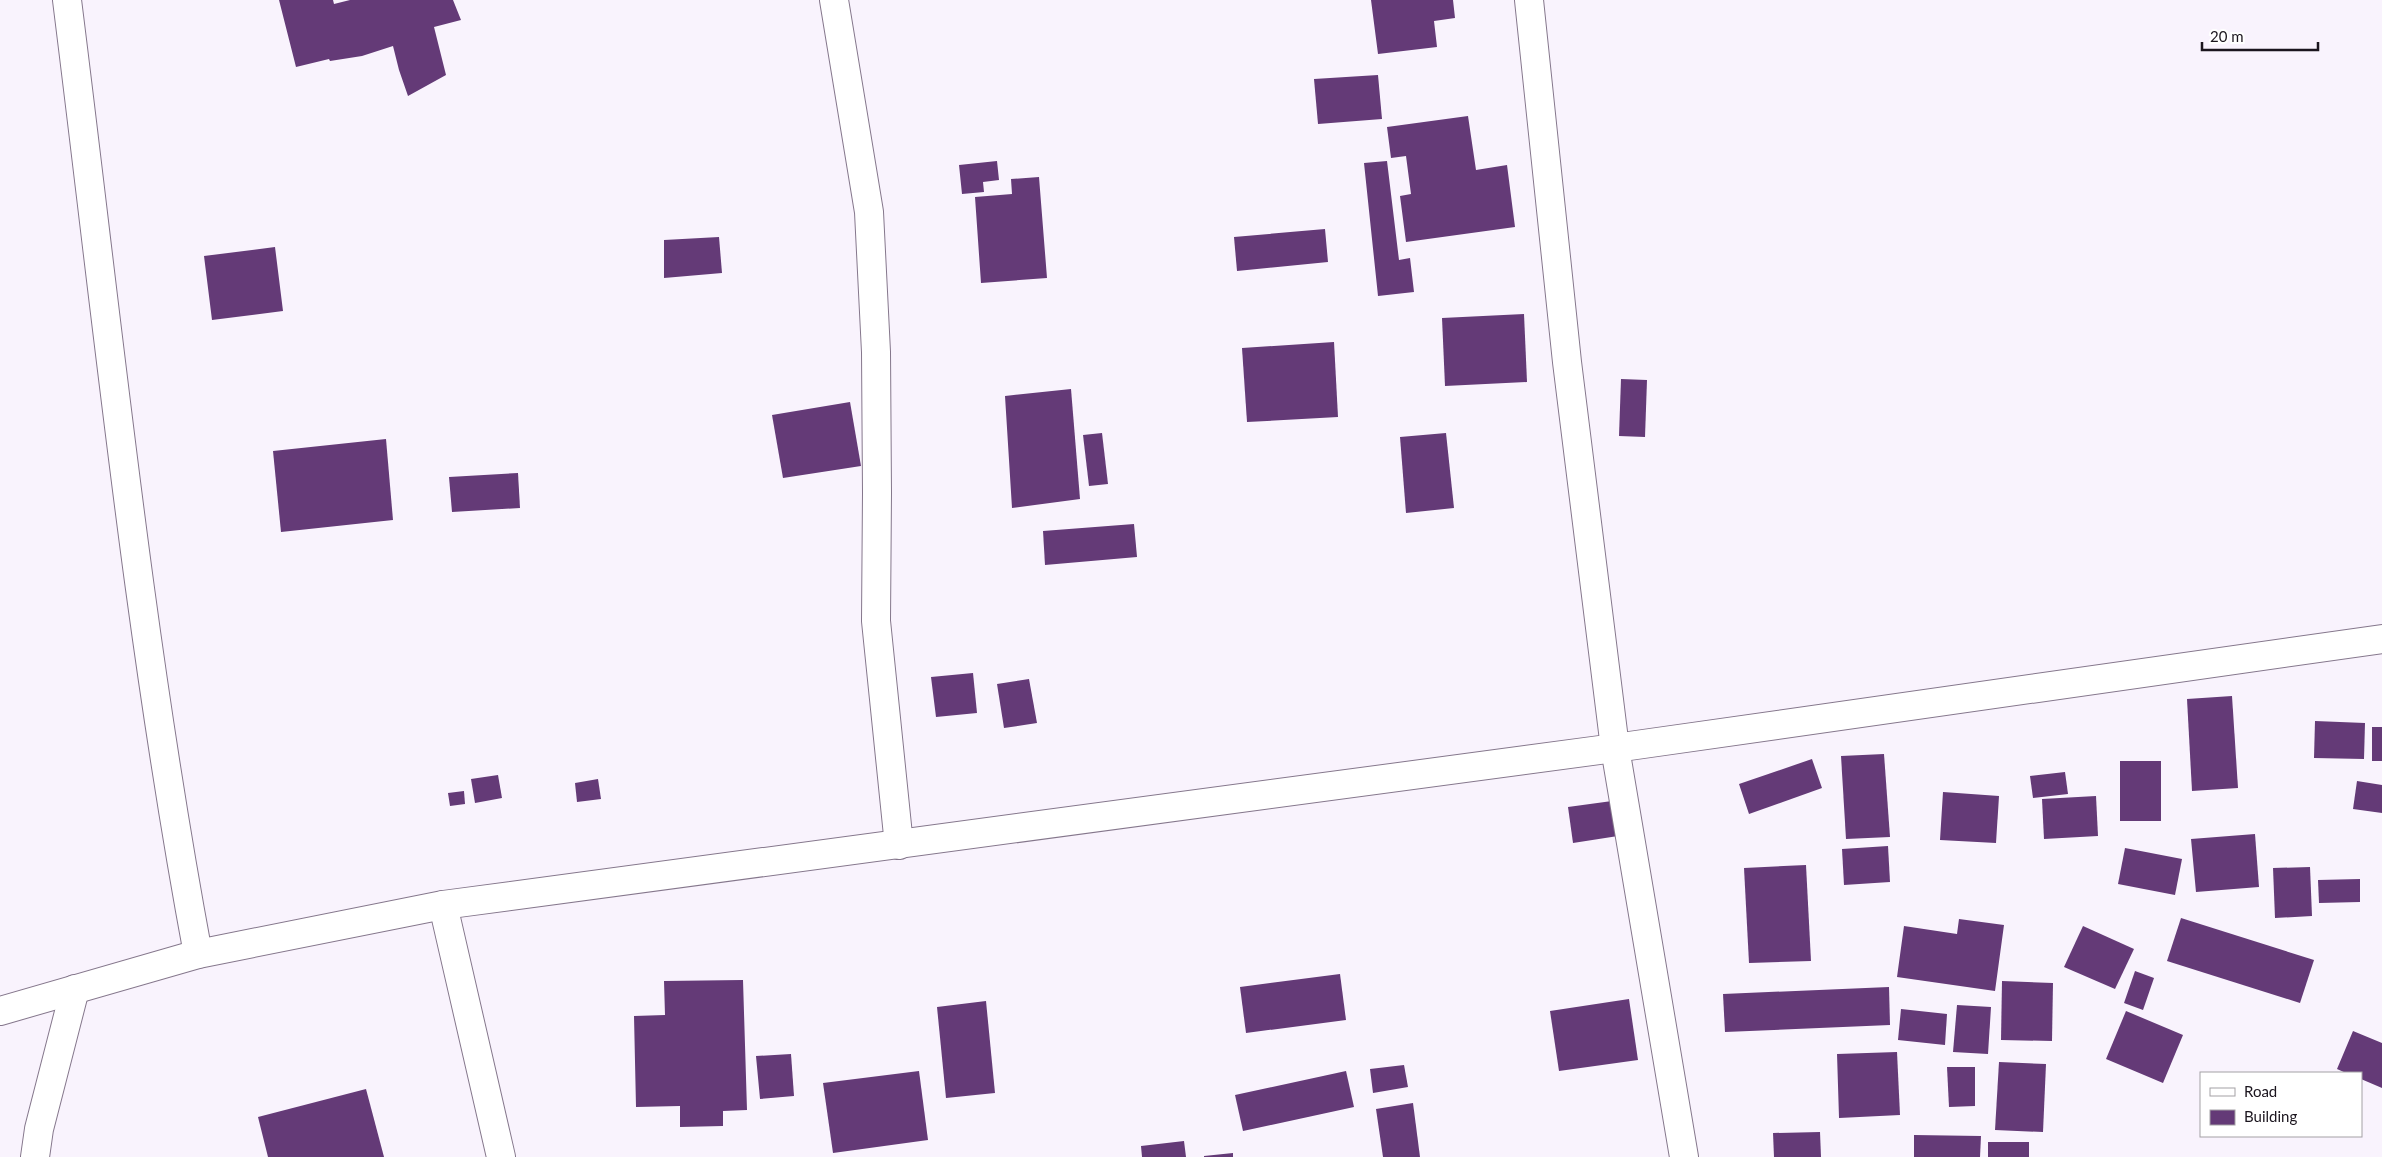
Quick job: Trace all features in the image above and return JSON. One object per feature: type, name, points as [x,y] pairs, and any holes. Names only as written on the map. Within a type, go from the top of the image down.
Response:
[{"type":"street","points":[[67,0],[128,490],[170,804],[198,954]]},
{"type":"street","points":[[834,0],[869,212],[876,352],[878,493],[876,621],[899,845]]},
{"type":"street","points":[[1528,0],[1567,362],[1615,748],[1684,1157]]},
{"type":"street","points":[[0,1011],[198,954],[443,905],[1615,748],[2382,639]]},
{"type":"street","points":[[443,905],[501,1157]]},
{"type":"street","points":[[35,1157],[40,1129],[75,989]]},
{"type":"building","points":[[279,0],[333,0],[334,4],[350,0],[453,0],[461,20],[434,27],[446,75],[408,96],[393,46],[362,56],[330,61],[329,59],[296,67]]},
{"type":"building","points":[[1371,0],[1453,0],[1455,18],[1434,21],[1437,47],[1378,54]]},
{"type":"building","points":[[1378,75],[1382,119],[1318,124],[1314,79]]},
{"type":"building","points":[[1468,116],[1476,170],[1507,165],[1515,227],[1406,242],[1400,196],[1411,194],[1406,156],[1391,158],[1387,127]]},
{"type":"building","points":[[997,161],[999,180],[983,182],[984,192],[962,194],[959,165]]},
{"type":"building","points":[[1387,161],[1399,260],[1410,258],[1414,292],[1378,296],[1364,163]]},
{"type":"building","points":[[1039,177],[1047,278],[981,283],[975,197],[1012,194],[1011,179]]},
{"type":"building","points":[[1325,229],[1328,262],[1237,271],[1234,237]]},
{"type":"building","points":[[719,237],[722,273],[664,278],[664,240]]},
{"type":"building","points":[[275,247],[283,311],[212,320],[204,256]]},
{"type":"building","points":[[1524,314],[1527,382],[1445,386],[1442,318]]},
{"type":"building","points":[[1334,342],[1338,417],[1247,422],[1242,348]]},
{"type":"building","points":[[1621,379],[1647,380],[1645,437],[1619,436]]},
{"type":"building","points":[[1071,389],[1080,499],[1012,508],[1005,396]]},
{"type":"building","points":[[850,402],[861,466],[783,478],[772,415]]},
{"type":"building","points":[[1102,433],[1108,484],[1089,486],[1083,435]]},
{"type":"building","points":[[1446,433],[1454,508],[1406,513],[1400,437]]},
{"type":"building","points":[[386,439],[393,520],[281,532],[273,451]]},
{"type":"building","points":[[518,473],[520,508],[452,512],[449,477]]},
{"type":"building","points":[[1134,524],[1137,557],[1045,565],[1043,531]]},
{"type":"building","points":[[973,673],[977,713],[936,717],[931,677]]},
{"type":"building","points":[[1029,679],[1037,723],[1004,728],[997,684]]},
{"type":"building","points":[[2232,696],[2238,788],[2192,791],[2187,699]]},
{"type":"building","points":[[2315,721],[2365,723],[2364,759],[2314,758]]},
{"type":"building","points":[[2372,727],[2382,727],[2382,761],[2372,761]]},
{"type":"building","points":[[1884,754],[1890,837],[1846,839],[1841,756]]},
{"type":"building","points":[[1812,759],[1822,788],[1749,814],[1739,784]]},
{"type":"building","points":[[2120,761],[2161,761],[2161,821],[2120,821]]},
{"type":"building","points":[[2065,772],[2068,794],[2033,798],[2030,776]]},
{"type":"building","points":[[498,775],[502,798],[475,803],[471,779]]},
{"type":"building","points":[[598,779],[601,799],[577,802],[575,783]]},
{"type":"building","points":[[2357,781],[2382,785],[2382,813],[2353,809]]},
{"type":"building","points":[[464,791],[465,804],[450,806],[448,793]]},
{"type":"building","points":[[1943,792],[1999,796],[1996,843],[1940,840]]},
{"type":"building","points":[[2096,796],[2098,836],[2044,839],[2042,799]]},
{"type":"building","points":[[1612,801],[1618,836],[1573,843],[1568,807]]},
{"type":"building","points":[[2255,834],[2259,887],[2196,892],[2191,839]]},
{"type":"building","points":[[1888,846],[1890,882],[1844,885],[1842,849]]},
{"type":"building","points":[[2125,848],[2182,859],[2175,895],[2118,884]]},
{"type":"building","points":[[1806,865],[1811,961],[1749,963],[1744,868]]},
{"type":"building","points":[[2310,867],[2312,916],[2275,918],[2273,868]]},
{"type":"building","points":[[2360,879],[2360,902],[2319,903],[2318,880]]},
{"type":"building","points":[[2181,918],[2314,960],[2300,1003],[2167,961]]},
{"type":"building","points":[[1959,919],[2004,925],[1995,991],[1897,977],[1904,926],[1957,934]]},
{"type":"building","points":[[2083,926],[2134,949],[2115,989],[2064,967]]},
{"type":"building","points":[[2135,971],[2154,978],[2143,1010],[2124,1003]]},
{"type":"building","points":[[1340,974],[1346,1020],[1246,1033],[1240,987]]},
{"type":"building","points":[[743,980],[747,1110],[723,1111],[723,1126],[680,1127],[680,1106],[636,1107],[634,1016],[665,1015],[664,981]]},
{"type":"building","points":[[2002,981],[2053,983],[2052,1041],[2001,1040]]},
{"type":"building","points":[[1889,987],[1890,1025],[1725,1032],[1723,994]]},
{"type":"building","points":[[1629,999],[1638,1060],[1559,1071],[1550,1011]]},
{"type":"building","points":[[986,1001],[995,1093],[946,1098],[937,1007]]},
{"type":"building","points":[[1957,1005],[1991,1007],[1988,1054],[1953,1052]]},
{"type":"building","points":[[1901,1009],[1947,1014],[1945,1045],[1898,1040]]},
{"type":"building","points":[[2126,1011],[2183,1035],[2163,1083],[2106,1059]]},
{"type":"building","points":[[2353,1031],[2382,1043],[2382,1088],[2362,1079],[2362,1072],[2344,1072],[2337,1069]]},
{"type":"building","points":[[1897,1052],[1900,1115],[1839,1118],[1837,1054]]},
{"type":"building","points":[[791,1054],[794,1096],[760,1099],[756,1056]]},
{"type":"building","points":[[1999,1062],[2046,1064],[2043,1132],[1995,1130]]},
{"type":"building","points":[[1404,1065],[1408,1087],[1373,1093],[1370,1069]]},
{"type":"building","points":[[1947,1067],[1975,1067],[1975,1106],[1949,1107]]},
{"type":"building","points":[[919,1071],[928,1140],[833,1153],[823,1083]]},
{"type":"building","points":[[1346,1071],[1354,1107],[1243,1131],[1235,1095]]},
{"type":"building","points":[[366,1089],[384,1157],[268,1157],[258,1117]]},
{"type":"building","points":[[1413,1103],[1420,1157],[1383,1157],[1376,1109]]},
{"type":"building","points":[[1820,1132],[1821,1157],[1774,1157],[1773,1133]]},
{"type":"building","points":[[1914,1135],[1981,1136],[1980,1157],[1914,1157]]},
{"type":"building","points":[[1184,1141],[1186,1157],[1142,1157],[1141,1146]]},
{"type":"building","points":[[1988,1142],[2029,1142],[2029,1157],[1988,1157]]},
{"type":"building","points":[[1233,1153],[1233,1157],[1204,1157],[1204,1156]]}]
